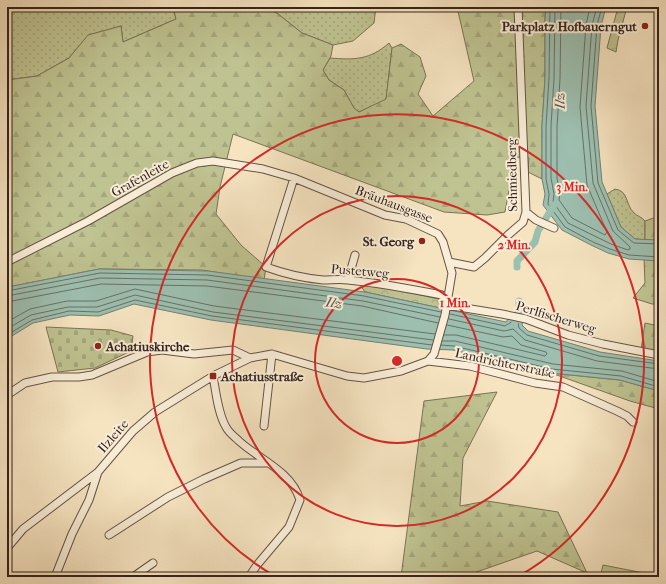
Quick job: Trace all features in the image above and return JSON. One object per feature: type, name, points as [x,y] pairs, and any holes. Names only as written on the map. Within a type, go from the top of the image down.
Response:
[{"type":"street","name":"Schmiedberg","points":[[449,262],[474,267],[485,258],[508,234],[523,222],[526,212],[518,7]]},
{"type":"street","name":"Grafenleite","points":[[7,262],[88,221],[172,173],[197,163],[213,160],[263,169],[294,178]]},
{"type":"street","name":"Bräuhausgasse","points":[[294,178],[385,214],[406,219],[438,234],[443,242],[452,273],[434,354],[428,361]]},
{"type":"street","name":"Pustetweg","points":[[294,178],[266,267],[286,274],[305,278],[348,280],[442,295],[446,305]]},
{"type":"street","points":[[526,212],[536,220],[550,227]]},
{"type":"street","points":[[348,280],[355,255]]},
{"type":"street","name":"Perlfischerweg","points":[[446,305],[526,319],[602,344],[659,355]]},
{"type":"street","points":[[7,395],[25,383],[52,377],[79,377],[92,375],[147,352],[162,350],[194,354],[233,350],[250,358]]},
{"type":"street","points":[[264,426],[272,354]]},
{"type":"street","name":"Landrichterstraße","points":[[250,358],[272,354],[347,376],[364,378],[401,371],[428,361],[470,366],[535,383],[563,387],[617,410],[632,422]]},
{"type":"street","name":"Ilzleite","points":[[7,548],[23,529],[98,472],[144,420],[169,402],[214,376],[250,358]]},
{"type":"street","points":[[214,376],[219,406],[226,427],[244,445],[286,476],[297,489],[300,500],[289,527],[257,565],[249,577]]},
{"type":"street","points":[[109,535],[168,497],[204,479],[241,463],[267,462]]},
{"type":"street","points":[[54,577],[72,534],[89,500],[98,472]]},
{"type":"street","points":[[133,577],[154,563]]},
{"type":"green space","points":[[7,7],[173,7],[176,19],[123,42],[121,26],[89,35],[69,58],[37,76],[7,80]]},
{"type":"green space","points":[[173,7],[265,7],[278,14],[302,33],[333,45],[331,56],[323,70],[329,80],[344,90],[354,108],[359,112],[386,99],[392,48],[401,44],[420,57],[426,76],[418,94],[433,116],[474,81],[457,7],[546,7],[545,78],[542,126],[542,179],[528,172],[529,158],[515,157],[505,212],[487,215],[444,212],[233,134],[220,187],[216,214],[241,245],[266,267],[264,280],[202,270],[99,269],[9,287],[7,289],[7,80],[37,76],[69,58],[88,35],[121,26],[123,42],[176,19]]},
{"type":"green space","points":[[265,7],[376,7],[374,23],[353,41],[333,45],[302,33],[278,14]]},
{"type":"green space","points":[[618,7],[627,7],[616,52],[607,48]]},
{"type":"green space","points":[[389,43],[392,48],[386,100],[359,112],[354,109],[344,90],[329,80],[323,70],[330,58],[361,58],[375,53]]},
{"type":"green space","points":[[615,189],[623,192],[631,209],[645,221],[645,240],[635,239],[621,227],[607,194]]},
{"type":"green space","points":[[659,216],[659,240],[645,240],[645,221]]},
{"type":"green space","points":[[644,259],[659,261],[659,304],[652,304],[633,298],[645,283]]},
{"type":"green space","points":[[358,282],[439,299],[440,308],[365,292]]},
{"type":"green space","points":[[645,323],[659,326],[659,351],[641,350]]},
{"type":"green space","points":[[46,327],[111,330],[133,336],[131,351],[95,368],[58,372]]},
{"type":"green space","points":[[551,373],[620,380],[659,391],[659,409],[630,401]]},
{"type":"green space","points":[[497,392],[463,458],[460,506],[487,501],[558,512],[587,573],[537,551],[462,577],[401,577],[424,401]]},
{"type":"green space","points":[[603,565],[659,576],[659,577],[600,577]]},
{"type":"water","name":"Ilz","points":[[546,7],[606,7],[601,26],[595,106],[602,182],[621,227],[635,239],[659,240],[659,261],[629,259],[608,253],[591,245],[562,230],[543,205],[545,194],[542,179],[542,126],[545,78]]},
{"type":"water","name":"Ilz","points":[[99,269],[208,271],[365,292],[506,322],[510,316],[523,319],[522,325],[528,331],[600,352],[659,361],[659,391],[620,380],[551,373],[453,350],[427,349],[211,320],[134,304],[99,316],[70,315],[33,323],[7,339],[8,287]]},
{"type":"waterway","points":[[517,267],[517,261],[535,242],[538,231],[554,205]]},
{"type":"waterway","points":[[515,322],[519,310],[519,301]]},
{"type":"place","name":"Parkplatz Hofbauerngut","points":[[645,26]]},
{"type":"place","name":"St. Georg","points":[[422,241]]},
{"type":"place","name":"Achatiuskirche","points":[[98,346]]},
{"type":"place","name":"Achatiusstraße","points":[[213,376]]}]
